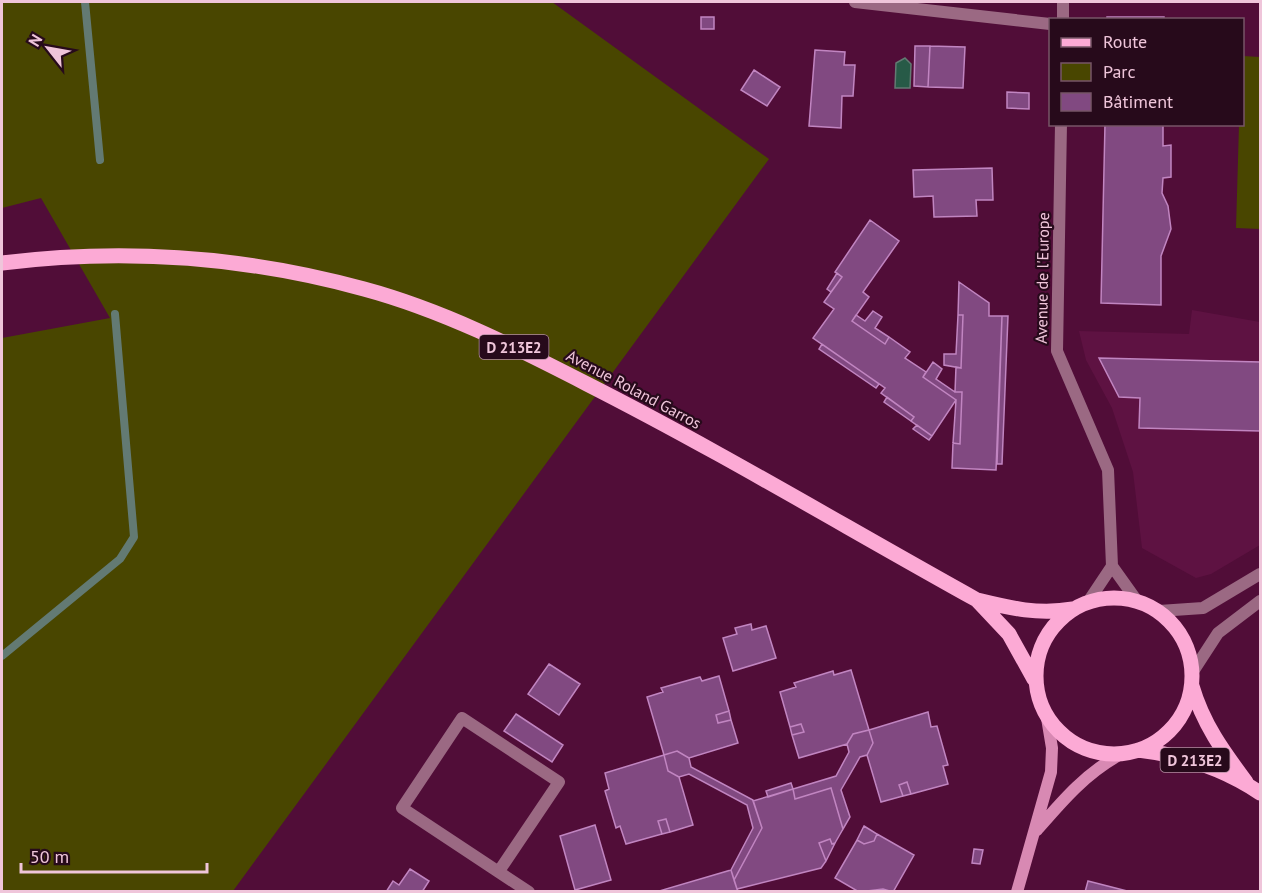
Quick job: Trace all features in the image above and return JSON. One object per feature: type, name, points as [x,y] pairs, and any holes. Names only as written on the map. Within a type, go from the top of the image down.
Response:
[{"type":"main road","name":"Avenue Roland Garros","points":[[2,263],[80,256],[142,255],[219,259],[304,274],[365,289],[426,309],[504,342],[654,418],[977,600],[1022,611],[1049,613],[1073,609]]},
{"type":"main road","points":[[1113,597],[1137,601],[1159,612],[1180,635],[1188,649],[1192,679],[1186,707],[1174,725],[1158,741],[1138,750],[1121,754],[1100,753],[1079,747],[1061,734],[1047,718],[1039,700],[1035,682],[1037,660],[1044,640],[1056,622],[1073,609],[1088,602],[1113,597]]},
{"type":"main road","name":"Avenue Roland Garros","points":[[977,600],[1009,634],[1035,682]]},
{"type":"main road","name":"D 213E2","points":[[1192,679],[1199,711],[1213,737],[1247,784]]},
{"type":"main road","name":"D 213E2","points":[[1138,750],[1170,753],[1194,760],[1247,784],[1260,793]]},
{"type":"street","points":[[855,2],[1049,24]]},
{"type":"street","points":[[1063,2],[1063,18]]},
{"type":"street","name":"Avenue de l'Europe","points":[[1061,126],[1057,351],[1108,470],[1112,566]]},
{"type":"street","points":[[1088,602],[1112,566],[1137,601]]},
{"type":"street","points":[[1159,612],[1203,608],[1260,574]]},
{"type":"street","points":[[1192,679],[1218,633],[1260,601]]},
{"type":"street","points":[[499,871],[559,782],[462,717],[402,808],[529,891]]},
{"type":"street","points":[[1017,891],[1051,772],[1052,748],[1047,718]]},
{"type":"street","points":[[1034,833],[1076,785],[1097,767],[1121,754]]},
{"type":"shaded area","points":[[905,58],[911,64],[910,88],[895,88],[896,63]]},
{"type":"shaded area","points":[[1192,310],[1260,322],[1260,545],[1211,574],[1196,578],[1142,548],[1133,472],[1112,408],[1086,360],[1079,331],[1189,334]]},
{"type":"green space","points":[[2,2],[552,2],[769,159],[233,891],[2,891],[2,338],[110,318],[41,198],[2,208]]},
{"type":"green space","points":[[1244,56],[1260,57],[1260,229],[1236,228],[1239,126],[1244,126]]},
{"type":"building","points":[[701,17],[714,17],[714,29],[701,29]]},
{"type":"building","points":[[1107,17],[1164,17],[1164,18]]},
{"type":"building","points":[[915,46],[930,46],[928,87],[914,86]]},
{"type":"building","points":[[930,46],[965,47],[963,88],[928,87]]},
{"type":"building","points":[[815,50],[845,52],[844,65],[855,65],[853,96],[842,96],[841,128],[809,126]]},
{"type":"building","points":[[754,70],[780,87],[767,106],[741,90]]},
{"type":"building","points":[[1007,92],[1029,93],[1029,109],[1007,108]]},
{"type":"building","points":[[1105,126],[1163,126],[1163,146],[1171,145],[1171,177],[1163,178],[1162,193],[1168,206],[1171,229],[1161,256],[1161,305],[1101,303]]},
{"type":"building","points":[[992,168],[993,200],[976,200],[977,216],[934,217],[933,196],[914,197],[913,170]]},
{"type":"building","points":[[870,220],[899,241],[863,292],[869,297],[852,321],[885,344],[889,337],[910,352],[905,358],[926,372],[923,377],[956,400],[932,436],[911,421],[914,417],[881,393],[885,388],[813,338],[834,309],[824,302],[842,277],[835,272]]},
{"type":"building","points":[[837,273],[842,277],[831,292],[827,289]]},
{"type":"building","points":[[959,282],[989,303],[989,316],[1002,316],[996,470],[952,468],[953,443],[960,444],[962,392],[955,392],[956,367],[961,368],[963,315],[958,315]]},
{"type":"building","points":[[873,311],[882,317],[875,328],[889,337],[885,344],[852,321],[856,315],[865,321]]},
{"type":"building","points":[[958,315],[963,315],[961,368],[944,365],[944,354],[956,354]]},
{"type":"building","points":[[1002,316],[1008,316],[1002,464],[997,464]]},
{"type":"building","points":[[822,344],[879,384],[876,388],[819,349]]},
{"type":"building","points":[[1099,358],[1260,362],[1260,431],[1139,428],[1140,398],[1119,397]]},
{"type":"building","points":[[933,362],[942,369],[936,379],[955,392],[962,392],[960,444],[953,443],[956,400],[923,377]]},
{"type":"building","points":[[887,397],[914,417],[911,421],[884,402]]},
{"type":"building","points":[[917,425],[932,436],[929,440],[913,429]]},
{"type":"building","points":[[751,624],[752,630],[766,626],[776,658],[733,671],[723,638],[737,634],[735,628]]},
{"type":"building","points":[[549,664],[580,684],[559,715],[528,694]]},
{"type":"building","points":[[851,670],[869,730],[853,734],[847,744],[799,758],[792,735],[804,732],[801,724],[790,727],[780,692],[796,687],[794,683],[833,671],[834,675]]},
{"type":"building","points":[[719,676],[729,711],[716,715],[718,723],[731,720],[738,743],[689,758],[677,751],[664,755],[647,697],[663,692],[661,688],[700,677],[702,681]]},
{"type":"building","points":[[729,711],[731,720],[718,723],[716,715]]},
{"type":"building","points":[[928,712],[931,727],[937,726],[948,765],[943,766],[948,784],[911,794],[907,782],[899,785],[903,796],[881,802],[867,755],[873,743],[869,730]]},
{"type":"building","points":[[516,714],[563,745],[552,762],[504,731]]},
{"type":"building","points":[[801,724],[804,732],[792,735],[790,727]]},
{"type":"building","points":[[869,730],[873,743],[867,755],[860,757],[841,790],[850,817],[843,829],[831,788],[795,799],[793,789],[836,776],[849,752],[847,744],[853,734]]},
{"type":"building","points":[[677,751],[689,758],[691,767],[753,800],[762,828],[734,880],[731,870],[753,828],[747,805],[689,774],[679,777],[668,771],[664,755]]},
{"type":"building","points":[[664,755],[668,771],[679,777],[693,825],[670,832],[666,819],[658,821],[662,834],[626,844],[620,826],[616,828],[605,791],[609,789],[605,773]]},
{"type":"building","points":[[907,782],[911,794],[903,796],[899,785]]},
{"type":"building","points":[[791,783],[793,789],[768,797],[766,791]]},
{"type":"building","points":[[831,788],[843,829],[835,843],[832,844],[830,839],[819,843],[826,861],[821,868],[737,889],[734,880],[762,828],[753,801],[793,789],[795,799]]},
{"type":"building","points":[[666,819],[670,832],[662,834],[658,821]]},
{"type":"building","points":[[595,825],[611,880],[575,890],[560,836]]},
{"type":"building","points":[[864,826],[877,834],[874,841],[864,844],[857,840]]},
{"type":"building","points":[[877,834],[914,855],[893,892],[883,889],[859,892],[835,878],[857,840],[864,844],[874,841]]},
{"type":"building","points":[[830,839],[832,844],[835,843],[826,861],[819,843]]},
{"type":"building","points":[[974,849],[983,850],[980,864],[972,863]]},
{"type":"building","points":[[410,869],[429,881],[422,892],[386,892],[393,881],[399,885]]},
{"type":"building","points":[[731,870],[738,892],[659,891]]},
{"type":"building","points":[[1088,881],[1131,892],[1085,892]]},
{"type":"waterway","points":[[85,2],[100,160]]},
{"type":"waterway","points":[[2,656],[120,559],[134,537],[115,314]]}]
